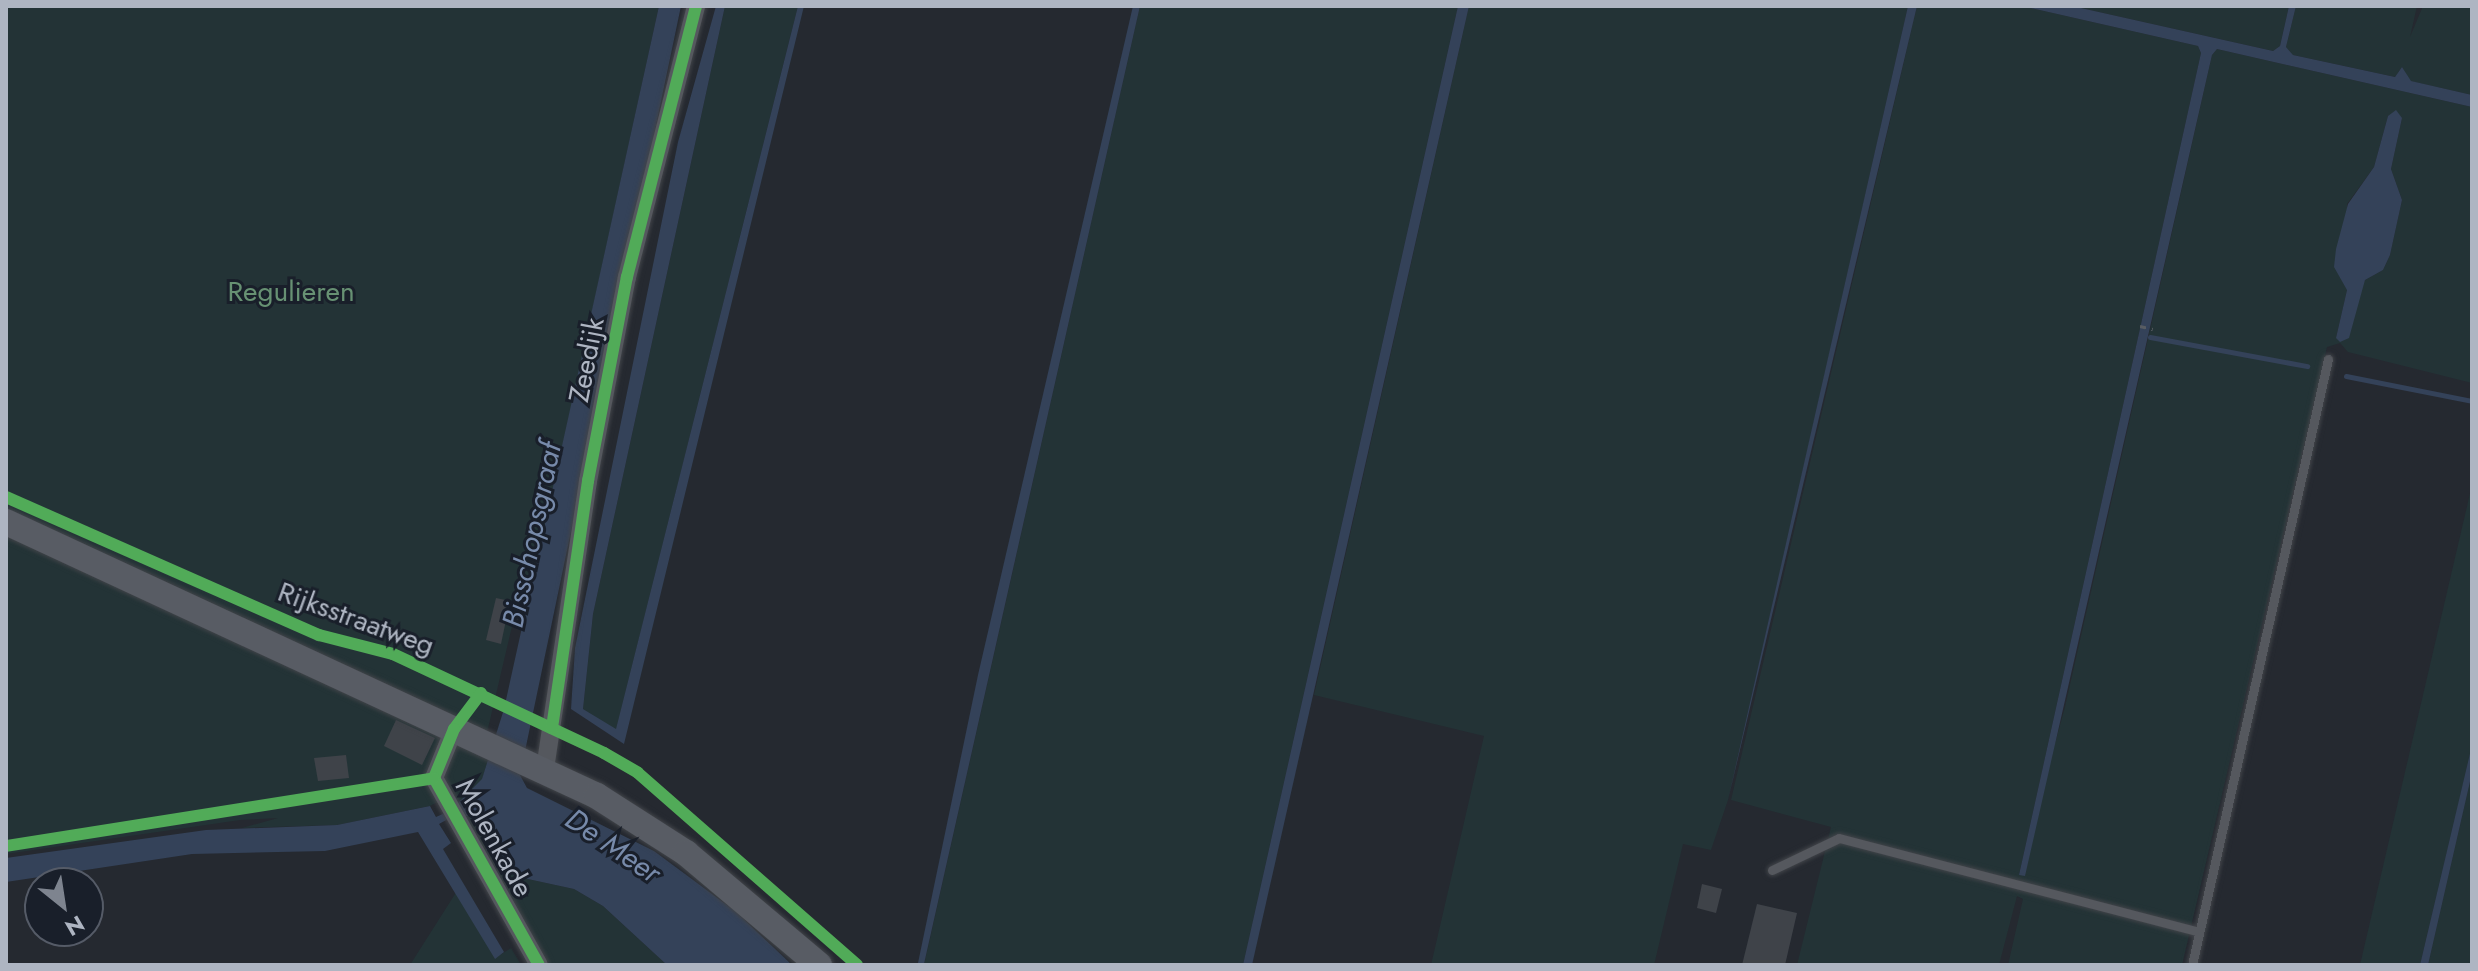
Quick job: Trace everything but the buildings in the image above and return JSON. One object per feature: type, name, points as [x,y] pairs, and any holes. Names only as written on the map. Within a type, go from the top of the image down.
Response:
[{"type":"main road","name":"Rijksstraatweg","points":[[6,522],[536,765],[686,853],[819,965]]},
{"type":"street","name":"Zeedijk","points":[[536,765],[627,277],[696,6]]},
{"type":"street","name":"Molenkade","points":[[454,729],[434,778],[539,965]]},
{"type":"lane","points":[[2192,965],[2328,359]]},
{"type":"lane","points":[[1772,870],[1839,838],[2199,932]]},
{"type":"path","points":[[2140,326],[2153,329]]},
{"type":"green space","name":"Regulieren","points":[[6,6],[659,6],[534,576],[524,575],[482,754],[489,758],[482,780],[456,805],[453,794],[430,806],[337,825],[242,828],[278,818],[240,820],[6,854]]},
{"type":"green space","points":[[725,6],[798,6],[616,730],[583,709],[593,614]]},
{"type":"green space","points":[[1140,6],[1458,6],[1243,965],[924,965]]},
{"type":"green space","points":[[1469,6],[1908,6],[1728,800],[1711,850],[1683,844],[1654,965],[1431,965],[1484,736],[1314,695]]},
{"type":"green space","points":[[1917,6],[2022,6],[2198,46],[2201,53],[2019,875],[2065,707],[2212,55],[2217,49],[2472,107],[2472,383],[2348,352],[2340,343],[2327,347],[2182,965],[2008,965],[2023,899],[2017,896],[1999,965],[1797,965],[1831,827],[1731,800]],"holes":[[[2388,116],[2402,118],[2391,169],[2402,200],[2390,255],[2383,270],[2365,280],[2336,338],[2347,290],[2347,204],[2374,167]]]},
{"type":"green space","points":[[2072,6],[2289,6],[2280,46],[2273,51]]},
{"type":"green space","points":[[2296,6],[2417,6],[2410,37],[2423,6],[2472,6],[2472,95],[2410,81],[2402,67],[2395,77],[2293,55],[2286,47]]},
{"type":"green space","points":[[2472,485],[2472,746],[2420,965],[2360,965]]},
{"type":"green space","points":[[2472,773],[2472,965],[2428,965]]},
{"type":"green space","points":[[477,809],[488,818],[485,850],[498,848],[514,876],[574,889],[603,906],[667,965],[550,965],[462,817]]},
{"type":"green space","points":[[457,891],[495,958],[511,948],[521,965],[410,965]]},
{"type":"water","name":"De Meer","points":[[659,6],[681,6],[520,775],[527,788],[654,851],[735,911],[792,965],[667,965],[603,906],[574,889],[514,876],[498,848],[486,850],[485,812],[462,817],[456,805],[482,779],[504,709]]},
{"type":"water","points":[[716,6],[725,6],[593,614],[583,709],[616,729],[798,6],[804,6],[624,744],[571,709],[575,648],[678,142]]},
{"type":"water","points":[[1133,6],[1140,6],[924,964],[918,963],[978,675]]},
{"type":"water","points":[[1458,6],[1469,6],[1252,965],[1243,965]]},
{"type":"water","points":[[1908,6],[1917,6],[1728,800],[1810,437]]},
{"type":"water","points":[[2022,6],[2072,6],[2273,51],[2280,46],[2289,6],[2296,6],[2286,47],[2293,55],[2395,77],[2402,67],[2411,81],[2472,95],[2472,107],[2217,49],[2212,55],[2025,876],[2019,875],[2201,53],[2198,46]]},
{"type":"water","points":[[2396,110],[2402,118],[2391,169],[2402,200],[2390,255],[2383,270],[2365,280],[2349,338],[2340,342],[2336,338],[2347,290],[2334,267],[2336,249],[2348,204],[2374,167],[2388,116]]},
{"type":"water","points":[[2472,745],[2472,773],[2428,965],[2420,965]]},
{"type":"water","points":[[430,806],[436,817],[445,813],[448,819],[439,824],[451,843],[443,849],[504,952],[495,959],[418,832],[325,851],[192,854],[104,867],[24,867],[24,879],[6,882],[6,858],[206,830],[337,825]]},
{"type":"waterway","points":[[2150,337],[2307,366]]},
{"type":"waterway","points":[[2346,376],[2472,401]]},
{"type":"cycle path","points":[[552,728],[588,481],[627,277],[696,6]]},
{"type":"cycle path","points":[[6,497],[319,635],[393,654],[604,753],[638,773],[857,965]]},
{"type":"cycle path","points":[[481,693],[454,729],[434,778],[539,965]]},
{"type":"cycle path","points":[[6,846],[434,778]]},
{"type":"water label","name":"Bisschopsgraaf","points":[[532,535]]}]
